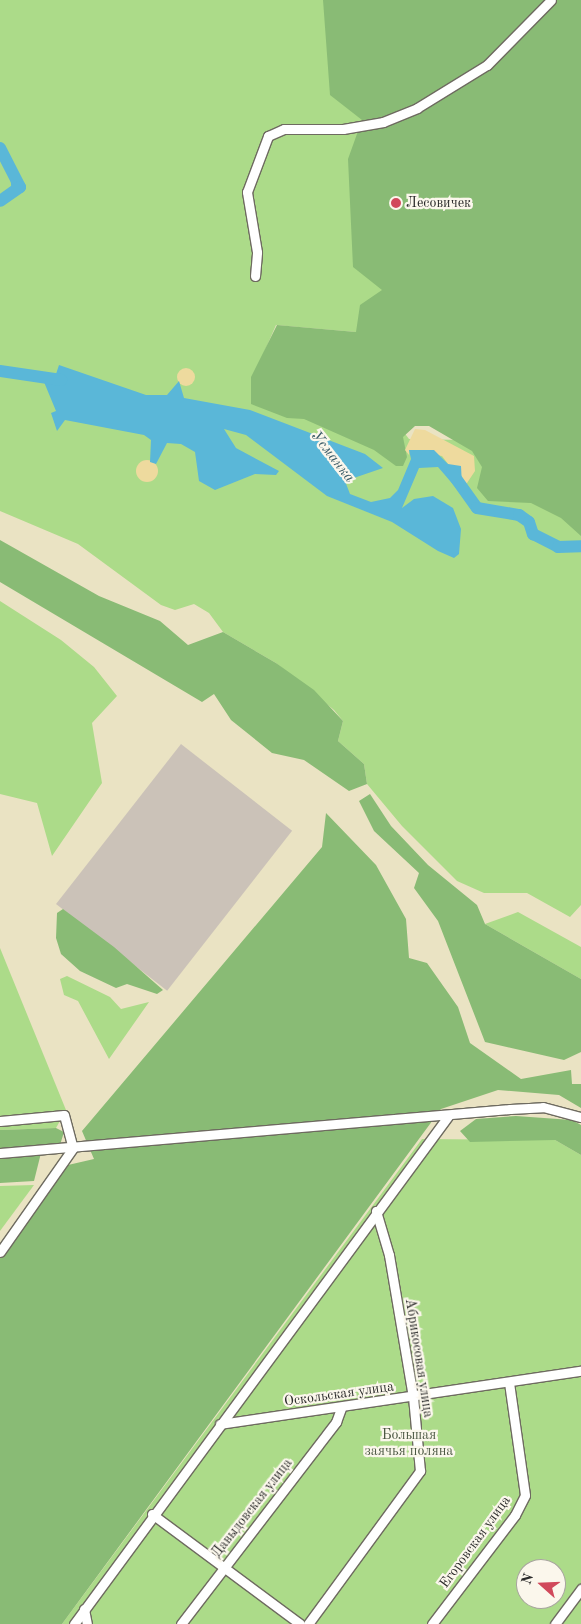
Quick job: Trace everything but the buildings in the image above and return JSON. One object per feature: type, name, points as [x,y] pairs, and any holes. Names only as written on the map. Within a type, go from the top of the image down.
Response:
[{"type":"street","points":[[256,276],[257,252],[248,192],[268,136],[284,129],[343,128],[383,122],[416,108],[487,65],[551,0]]},
{"type":"street","points":[[0,1153],[543,1107],[581,1117]]},
{"type":"street","points":[[74,1624],[152,1514],[449,1115]]},
{"type":"street","points":[[0,1121],[64,1116],[73,1148]]},
{"type":"street","points":[[0,1252],[73,1148]]},
{"type":"street","name":"Абрикосовая улица","points":[[308,1624],[420,1471],[413,1397],[389,1255],[376,1211]]},
{"type":"street","name":"Оскольская улица","points":[[220,1424],[341,1408],[581,1371]]},
{"type":"street","name":"Егоровская улица","points":[[432,1624],[515,1515],[525,1495],[509,1383]]},
{"type":"street","name":"Давыдовская улица","points":[[181,1624],[336,1422],[341,1408]]},
{"type":"street","points":[[152,1514],[300,1624]]},
{"type":"street","points":[[555,1624],[581,1588]]},
{"type":"street","points":[[84,1609],[87,1624]]},
{"type":"shaded area","points":[[181,744],[292,831],[167,991],[56,904]]},
{"type":"green space","points":[[0,0],[535,0],[362,120],[358,131],[447,340],[276,325],[251,382],[403,431],[409,439],[464,440],[581,510],[581,905],[570,917],[527,893],[484,893],[457,881],[402,826],[367,784],[364,764],[338,741],[343,721],[334,710],[276,663],[223,632],[209,613],[194,604],[175,610],[161,605],[78,544],[0,511]]},
{"type":"green space","points":[[323,0],[581,0],[581,536],[561,518],[531,503],[488,501],[477,488],[482,467],[472,451],[429,426],[415,426],[403,437],[407,457],[403,466],[396,466],[374,450],[304,419],[287,418],[251,404],[251,377],[277,325],[356,332],[360,305],[382,290],[353,267],[348,159],[362,120],[330,95]]},
{"type":"green space","points":[[0,540],[99,596],[160,621],[188,645],[223,632],[276,663],[314,690],[343,721],[338,741],[364,764],[367,784],[349,791],[304,760],[272,753],[231,720],[214,694],[202,702],[0,582]]},
{"type":"green space","points":[[0,601],[61,640],[94,667],[117,696],[92,723],[102,783],[52,856],[37,803],[0,794]]},
{"type":"green space","points":[[370,794],[391,826],[428,865],[477,905],[485,924],[581,979],[581,1052],[564,1060],[485,1042],[438,921],[414,888],[419,873],[374,831],[359,801]]},
{"type":"green space","points":[[326,813],[376,865],[406,919],[409,958],[427,963],[458,1007],[470,1043],[521,1079],[571,1070],[572,1084],[581,1084],[581,1108],[559,1095],[498,1090],[441,1109],[62,1624],[0,1624],[0,1258],[68,1165],[94,1159],[82,1131],[322,847]]},
{"type":"green space","points":[[63,909],[114,947],[163,990],[157,994],[127,984],[116,988],[80,971],[61,954],[56,938],[57,913]]},
{"type":"green space","points":[[518,912],[581,947],[581,979],[485,924]]},
{"type":"green space","points":[[0,948],[66,1110],[56,1128],[0,1130]]},
{"type":"green space","points":[[67,976],[110,997],[121,1009],[149,1002],[109,1059],[78,1001],[64,995],[60,979]]},
{"type":"green space","points":[[516,1116],[572,1120],[581,1125],[581,1155],[555,1140],[470,1142],[460,1131],[476,1119]]},
{"type":"green space","points":[[56,1128],[64,1132],[60,1145],[42,1149],[34,1181],[0,1183],[0,1130]]},
{"type":"green space","name":"Большая заячья поляна","points":[[422,1139],[555,1140],[581,1155],[581,1624],[62,1624]]},
{"type":"green space","points":[[34,1185],[0,1231],[0,1186]]},
{"type":"sand","points":[[186,368],[192,371],[195,377],[192,383],[186,386],[180,383],[177,377],[180,371]]},
{"type":"sand","points":[[415,429],[425,430],[474,456],[475,471],[465,486],[442,456],[409,450],[409,455],[405,450]]},
{"type":"sand","points":[[147,460],[155,463],[158,471],[155,479],[147,482],[139,479],[136,471],[139,463]]},
{"type":"water","points":[[12,167],[25,186],[12,196],[10,172]]},
{"type":"water","points":[[59,365],[146,395],[167,395],[179,381],[184,398],[250,410],[365,454],[383,468],[345,481],[350,494],[371,502],[390,498],[398,490],[411,459],[409,450],[434,450],[448,464],[461,466],[462,485],[457,489],[438,467],[419,468],[402,508],[414,499],[433,496],[453,508],[461,529],[459,554],[454,558],[438,551],[392,522],[327,496],[246,435],[224,429],[236,448],[279,471],[276,475],[255,474],[215,490],[199,481],[195,452],[181,444],[167,443],[156,464],[150,462],[151,440],[144,435],[65,420],[57,431],[51,413],[56,411],[44,382],[46,376],[56,374]]},
{"type":"waterway","name":"Усманка","points":[[0,148],[20,187],[0,201]]},
{"type":"waterway","name":"Усманка","points":[[0,371],[61,380]]},
{"type":"waterway","name":"Усманка","points":[[452,473],[477,508],[519,515],[529,522],[533,534],[558,547],[581,546]]},
{"type":"place","name":"Лесовичек","points":[[396,203]]}]
